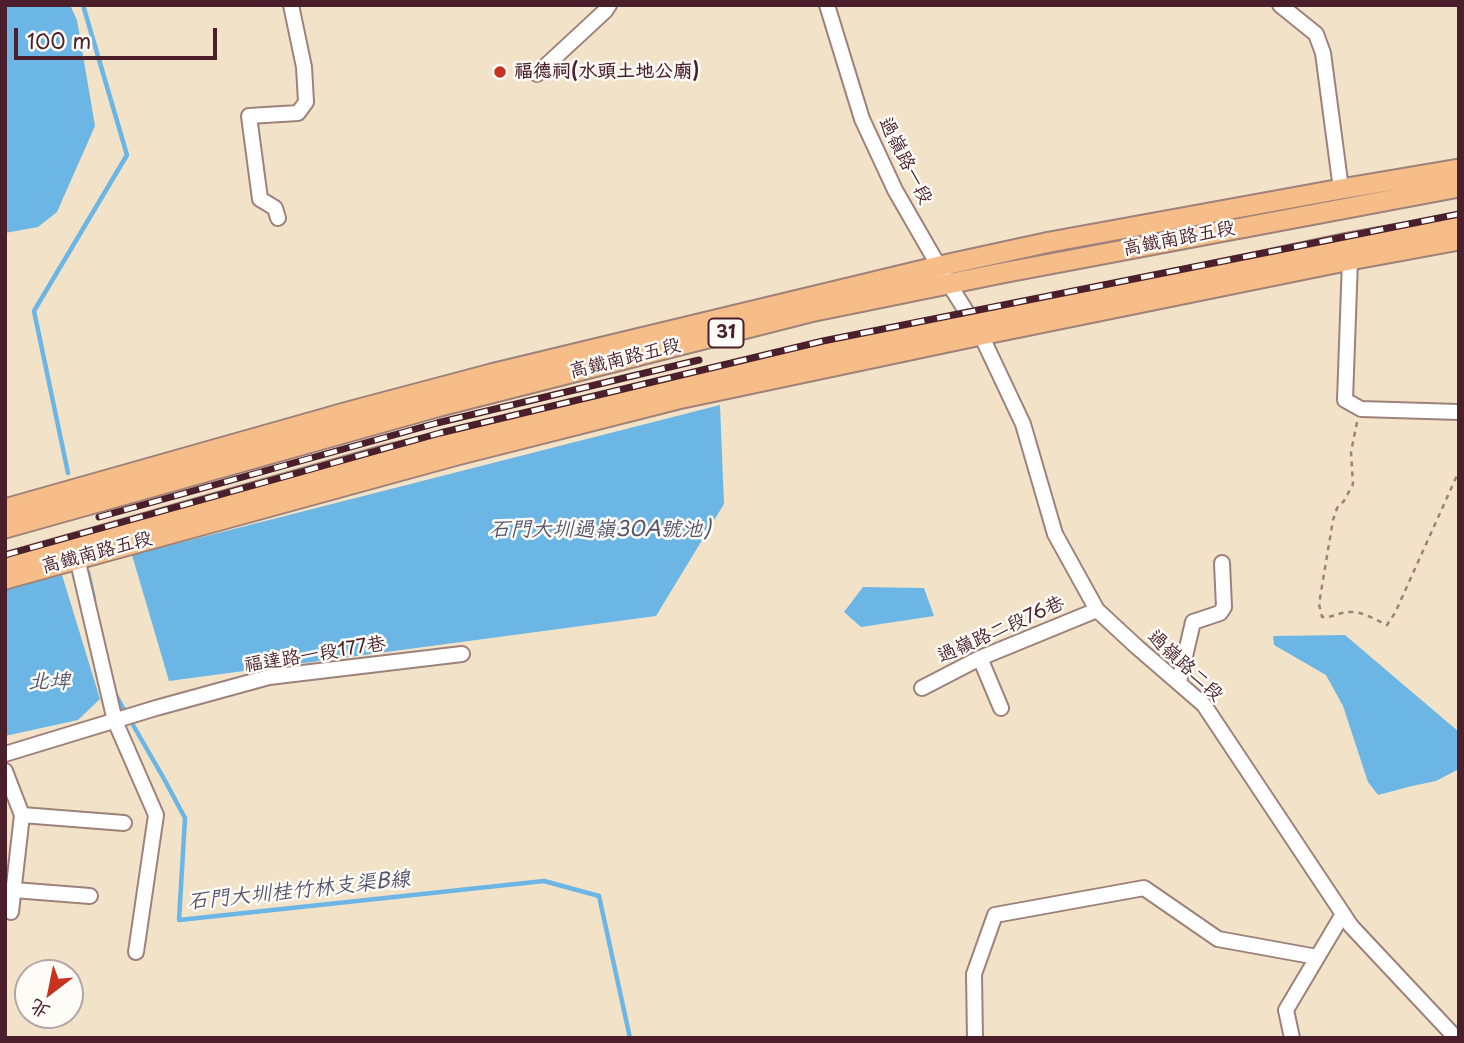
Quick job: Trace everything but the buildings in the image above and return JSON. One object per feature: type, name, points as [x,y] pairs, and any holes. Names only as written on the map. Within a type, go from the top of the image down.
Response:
[{"type":"main road","name":"高鐵南路五段","points":[[5,509],[491,374],[940,266],[1050,242],[1459,169]]},
{"type":"main road","name":"高鐵南路五段","points":[[5,528],[440,406],[810,312],[1459,187]]},
{"type":"main road","name":"高鐵南路五段","points":[[5,579],[457,455],[678,399],[1214,271],[1459,223]]},
{"type":"main road","name":"高鐵南路五段","points":[[5,563],[405,451],[824,350],[978,328],[1459,240]]},
{"type":"main road","points":[[1214,271],[1293,272]]},
{"type":"main road","points":[[348,412],[440,406]]},
{"type":"main road","points":[[215,521],[285,484]]},
{"type":"street","points":[[278,218],[275,208],[260,198],[249,116],[298,113],[306,102],[304,67],[291,5]]},
{"type":"street","points":[[537,74],[606,11],[609,5]]},
{"type":"street","name":"過嶺路一段","points":[[827,5],[862,119],[895,190],[949,284],[978,328]]},
{"type":"street","points":[[1280,5],[1316,34],[1323,53],[1341,189]]},
{"type":"street","points":[[1350,260],[1345,400],[1361,409],[1459,412]]},
{"type":"street","name":"過嶺路二段","points":[[978,328],[1023,424],[1055,534],[1097,610],[1204,705],[1351,926],[1456,1038]]},
{"type":"street","points":[[77,558],[156,815],[136,952]]},
{"type":"street","points":[[1179,682],[1193,622],[1220,612],[1224,607],[1222,563]]},
{"type":"street","name":"過嶺路二段76巷","points":[[922,688],[980,658],[1097,610]]},
{"type":"street","name":"福達路一段177巷","points":[[5,754],[269,677],[462,654]]},
{"type":"street","points":[[980,658],[1001,708]]},
{"type":"street","points":[[5,771],[22,815],[11,912]]},
{"type":"street","points":[[22,815],[124,823]]},
{"type":"street","points":[[975,1038],[974,974],[995,915],[1144,888],[1218,939],[1317,957]]},
{"type":"street","points":[[14,890],[90,896]]},
{"type":"street","points":[[1292,1038],[1286,1010],[1343,914]]},
{"type":"path","points":[[1361,409],[1351,452],[1353,484],[1337,508],[1333,520],[1319,604],[1322,617],[1332,618],[1353,611],[1387,625],[1395,613],[1459,471]]},
{"type":"water","points":[[5,5],[70,5],[77,20],[95,126],[57,212],[38,227],[5,233]]},
{"type":"water","name":"石門大圳過嶺30A號池)","points":[[720,405],[724,504],[656,616],[169,681],[132,555]]},
{"type":"water","name":"北埤","points":[[62,575],[100,699],[78,720],[5,736],[5,590]]},
{"type":"water","points":[[863,587],[924,588],[934,616],[861,627],[844,612]]},
{"type":"water","points":[[1345,635],[1459,732],[1459,769],[1436,781],[1378,795],[1368,782],[1343,706],[1326,675],[1274,645],[1273,636]]},
{"type":"waterway","name":"石門大圳桂竹林支渠B線","points":[[68,473],[34,311],[127,155],[83,5]]},
{"type":"waterway","name":"石門大圳桂竹林支渠B線","points":[[88,572],[94,599]]},
{"type":"waterway","name":"石門大圳桂竹林支渠B線","points":[[114,692],[185,818],[179,920],[544,881],[599,896],[630,1038]]},
{"type":"railway","points":[[5,555],[440,433],[823,341],[1459,214]]},
{"type":"railway","points":[[99,517],[437,423],[699,360]]},
{"type":"place","name":"福德祠(水頭土地公廟)","points":[[500,72]]}]
